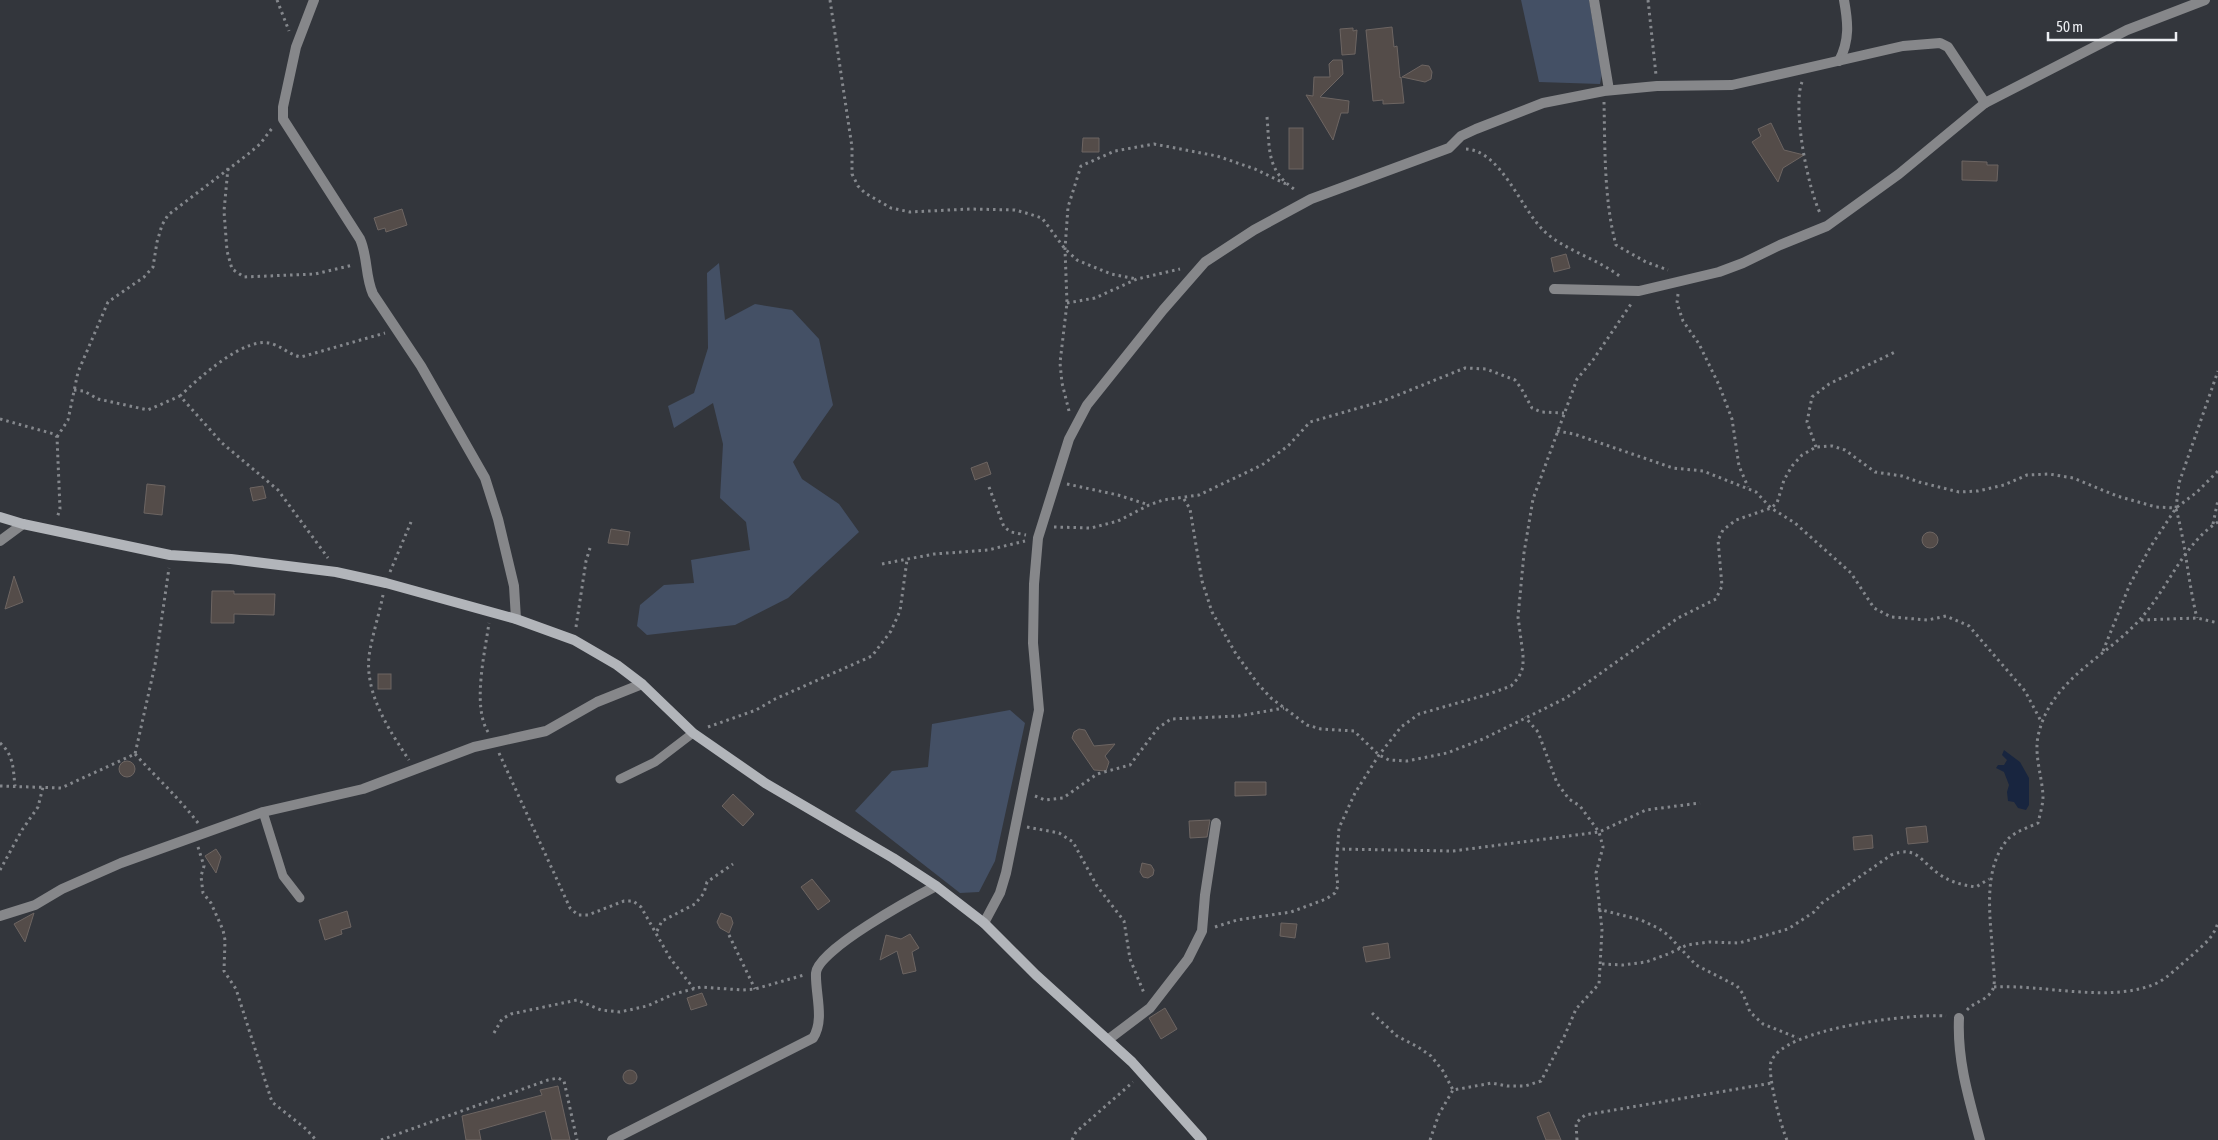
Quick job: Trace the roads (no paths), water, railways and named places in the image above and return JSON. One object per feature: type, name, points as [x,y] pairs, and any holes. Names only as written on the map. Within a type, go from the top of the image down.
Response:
[{"type":"street","points":[[314,0],[296,47],[283,107],[284,119],[360,239],[365,252],[370,289],[421,366],[485,478],[498,519],[514,586],[516,619]]},
{"type":"street","points":[[1594,0],[1607,91]]},
{"type":"street","points":[[1839,60],[1847,44],[1848,21],[1844,0]]},
{"type":"street","points":[[1554,289],[1638,291],[1719,272],[1827,226],[1900,174],[1985,103],[2127,30],[2205,0]]},
{"type":"street","points":[[984,923],[1000,893],[1016,826],[1039,710],[1033,642],[1034,584],[1038,538],[1055,477],[1069,439],[1087,405],[1163,310],[1205,262],[1254,230],[1310,200],[1449,148],[1461,136],[1495,120],[1543,103],[1607,91],[1657,86],[1732,85],[1809,69],[1839,60],[1903,46],[1940,43],[1948,47],[1985,103]]},
{"type":"street","points":[[0,517],[23,524],[170,555],[231,559],[336,572],[386,583],[516,619],[574,640],[617,665],[642,684],[693,733],[765,783],[893,858],[936,886],[984,923],[1036,974],[1109,1039],[1143,1073],[1202,1140]]},
{"type":"street","points":[[0,541],[23,524]]},
{"type":"street","points":[[0,916],[35,905],[62,889],[121,863],[263,812],[362,789],[414,768],[493,741],[546,731],[597,702],[642,684]]},
{"type":"street","points":[[1109,1039],[1150,1008],[1188,959],[1202,931],[1205,895],[1216,822]]},
{"type":"street","points":[[612,1140],[813,1038],[818,1026],[816,972],[823,959],[836,946],[898,907],[936,886]]},
{"type":"street","points":[[1960,1018],[1959,1054],[1962,1074],[1980,1140]]},
{"type":"lane","points":[[620,780],[655,762],[693,733]]},
{"type":"lane","points":[[263,812],[282,876],[300,898]]}]
